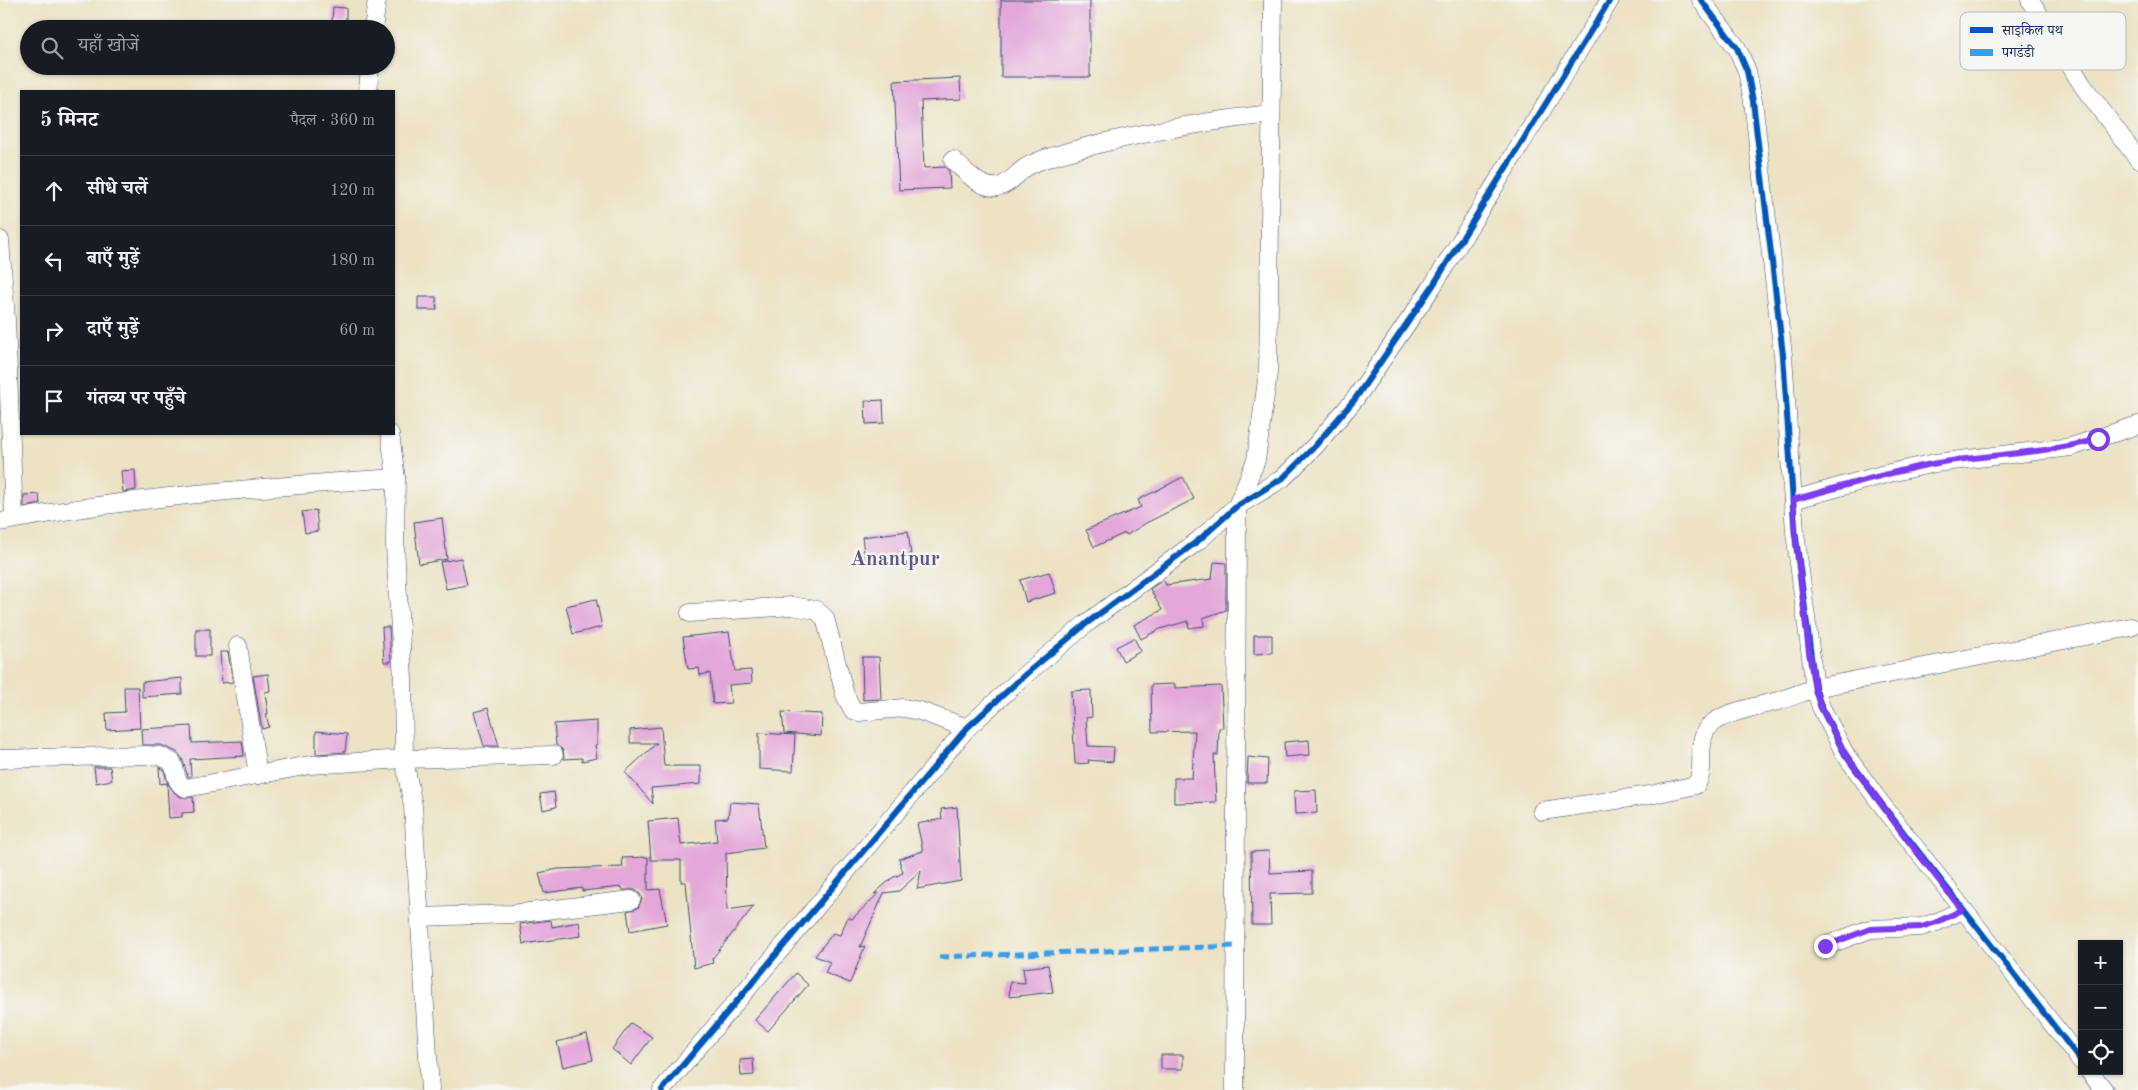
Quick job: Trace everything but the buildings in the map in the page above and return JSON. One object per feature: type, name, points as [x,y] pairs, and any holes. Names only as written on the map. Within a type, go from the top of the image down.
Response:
[{"type":"street","points":[[374,20],[377,0]]},
{"type":"street","points":[[1235,1090],[1237,506],[1256,460],[1268,381],[1270,339],[1270,114],[1273,0]]},
{"type":"street","points":[[662,1090],[967,728],[1027,673],[1087,623],[1199,540],[1237,506],[1283,478],[1315,446],[1355,399],[1432,287],[1610,0]]},
{"type":"street","points":[[1701,0],[1737,48],[1747,71],[1753,101],[1783,355],[1795,532],[1815,688],[1821,707],[1845,754],[1906,838],[2078,1057]]},
{"type":"street","points":[[2030,0],[2037,12]]},
{"type":"street","points":[[2073,70],[2138,159]]},
{"type":"street","points":[[368,90],[369,75]]},
{"type":"street","points":[[953,160],[985,185],[996,187],[1006,183],[1024,168],[1036,162],[1065,153],[1214,121],[1270,114]]},
{"type":"street","points":[[0,240],[6,320],[7,521],[86,507],[184,494],[396,478]]},
{"type":"street","points":[[1793,500],[1886,474],[1935,463],[2071,446],[2138,425]]},
{"type":"street","points":[[390,435],[396,478],[394,546],[403,679],[404,759],[413,806],[430,1090]]},
{"type":"street","points":[[690,614],[792,606],[816,610],[825,618],[845,695],[853,710],[859,712],[904,708],[920,711],[967,728]]},
{"type":"street","points":[[1542,811],[1690,788],[1696,785],[1700,778],[1702,742],[1705,731],[1712,723],[1724,717],[1815,688],[2131,627]]},
{"type":"street","points":[[238,646],[258,775]]},
{"type":"street","points":[[0,760],[92,758],[112,755],[160,756],[172,762],[177,781],[180,786],[186,788],[310,765],[404,759],[554,755]]},
{"type":"street","points":[[420,917],[512,914],[631,900]]},
{"type":"street","points":[[1825,946],[1870,929],[1921,927],[1937,922],[1962,910]]},
{"type":"street","points":[[2092,1075],[2104,1090]]},
{"type":"marked path","points":[[939,957],[1236,946]]},
{"type":"cycle path","points":[[662,1090],[967,728],[1027,673],[1087,623],[1199,540],[1237,506],[1283,478],[1315,446],[1355,399],[1432,287],[1610,0]]},
{"type":"cycle path","points":[[1701,0],[1737,48],[1747,71],[1753,101],[1783,355],[1795,532],[1815,688],[1821,707],[1845,754],[1876,797],[2078,1057]]},
{"type":"district","name":"Anantpur","points":[[895,558]]},
{"type":"route","points":[[1825,946],[1855,933],[1870,929],[1921,927],[1937,922],[1962,910],[1906,838],[1845,754],[1821,707],[1815,688],[1809,652],[1793,500],[1886,474],[1935,463],[2071,446],[2098,439]]}]
